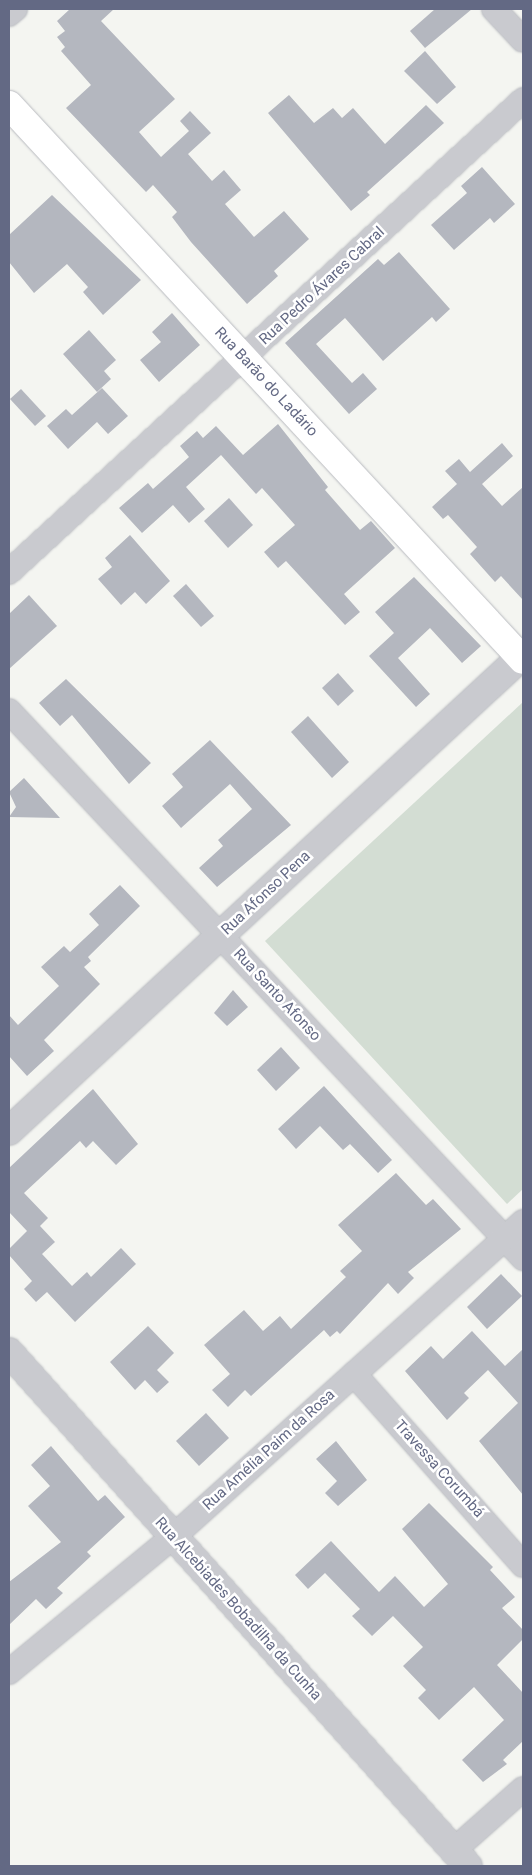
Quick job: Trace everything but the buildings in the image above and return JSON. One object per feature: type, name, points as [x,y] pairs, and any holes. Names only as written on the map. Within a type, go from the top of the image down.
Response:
[{"type":"main road","name":"Rua Barão do Ladário","points":[[9,105],[522,658]]},
{"type":"street","points":[[9,14],[15,9]]},
{"type":"street","points":[[494,9],[523,40]]},
{"type":"street","name":"Rua Pedro Ávares Cabral","points":[[9,572],[523,100]]},
{"type":"street","name":"Rua Afonso Pena","points":[[9,1132],[522,658]]},
{"type":"street","name":"Rua Santo Afonso","points":[[9,711],[523,1258]]},
{"type":"street","name":"Rua Amélia Paim da Rosa","points":[[9,1672],[173,1537],[523,1222]]},
{"type":"street","name":"Rua Alcebiades Bobadilha da Cunha","points":[[9,1352],[461,1858]]},
{"type":"street","name":"Travessa Corumbá","points":[[354,1374],[523,1565]]},
{"type":"street","points":[[461,1858],[523,1789]]},
{"type":"shaded area","points":[[523,702],[523,1189],[507,1204],[265,941]]}]
